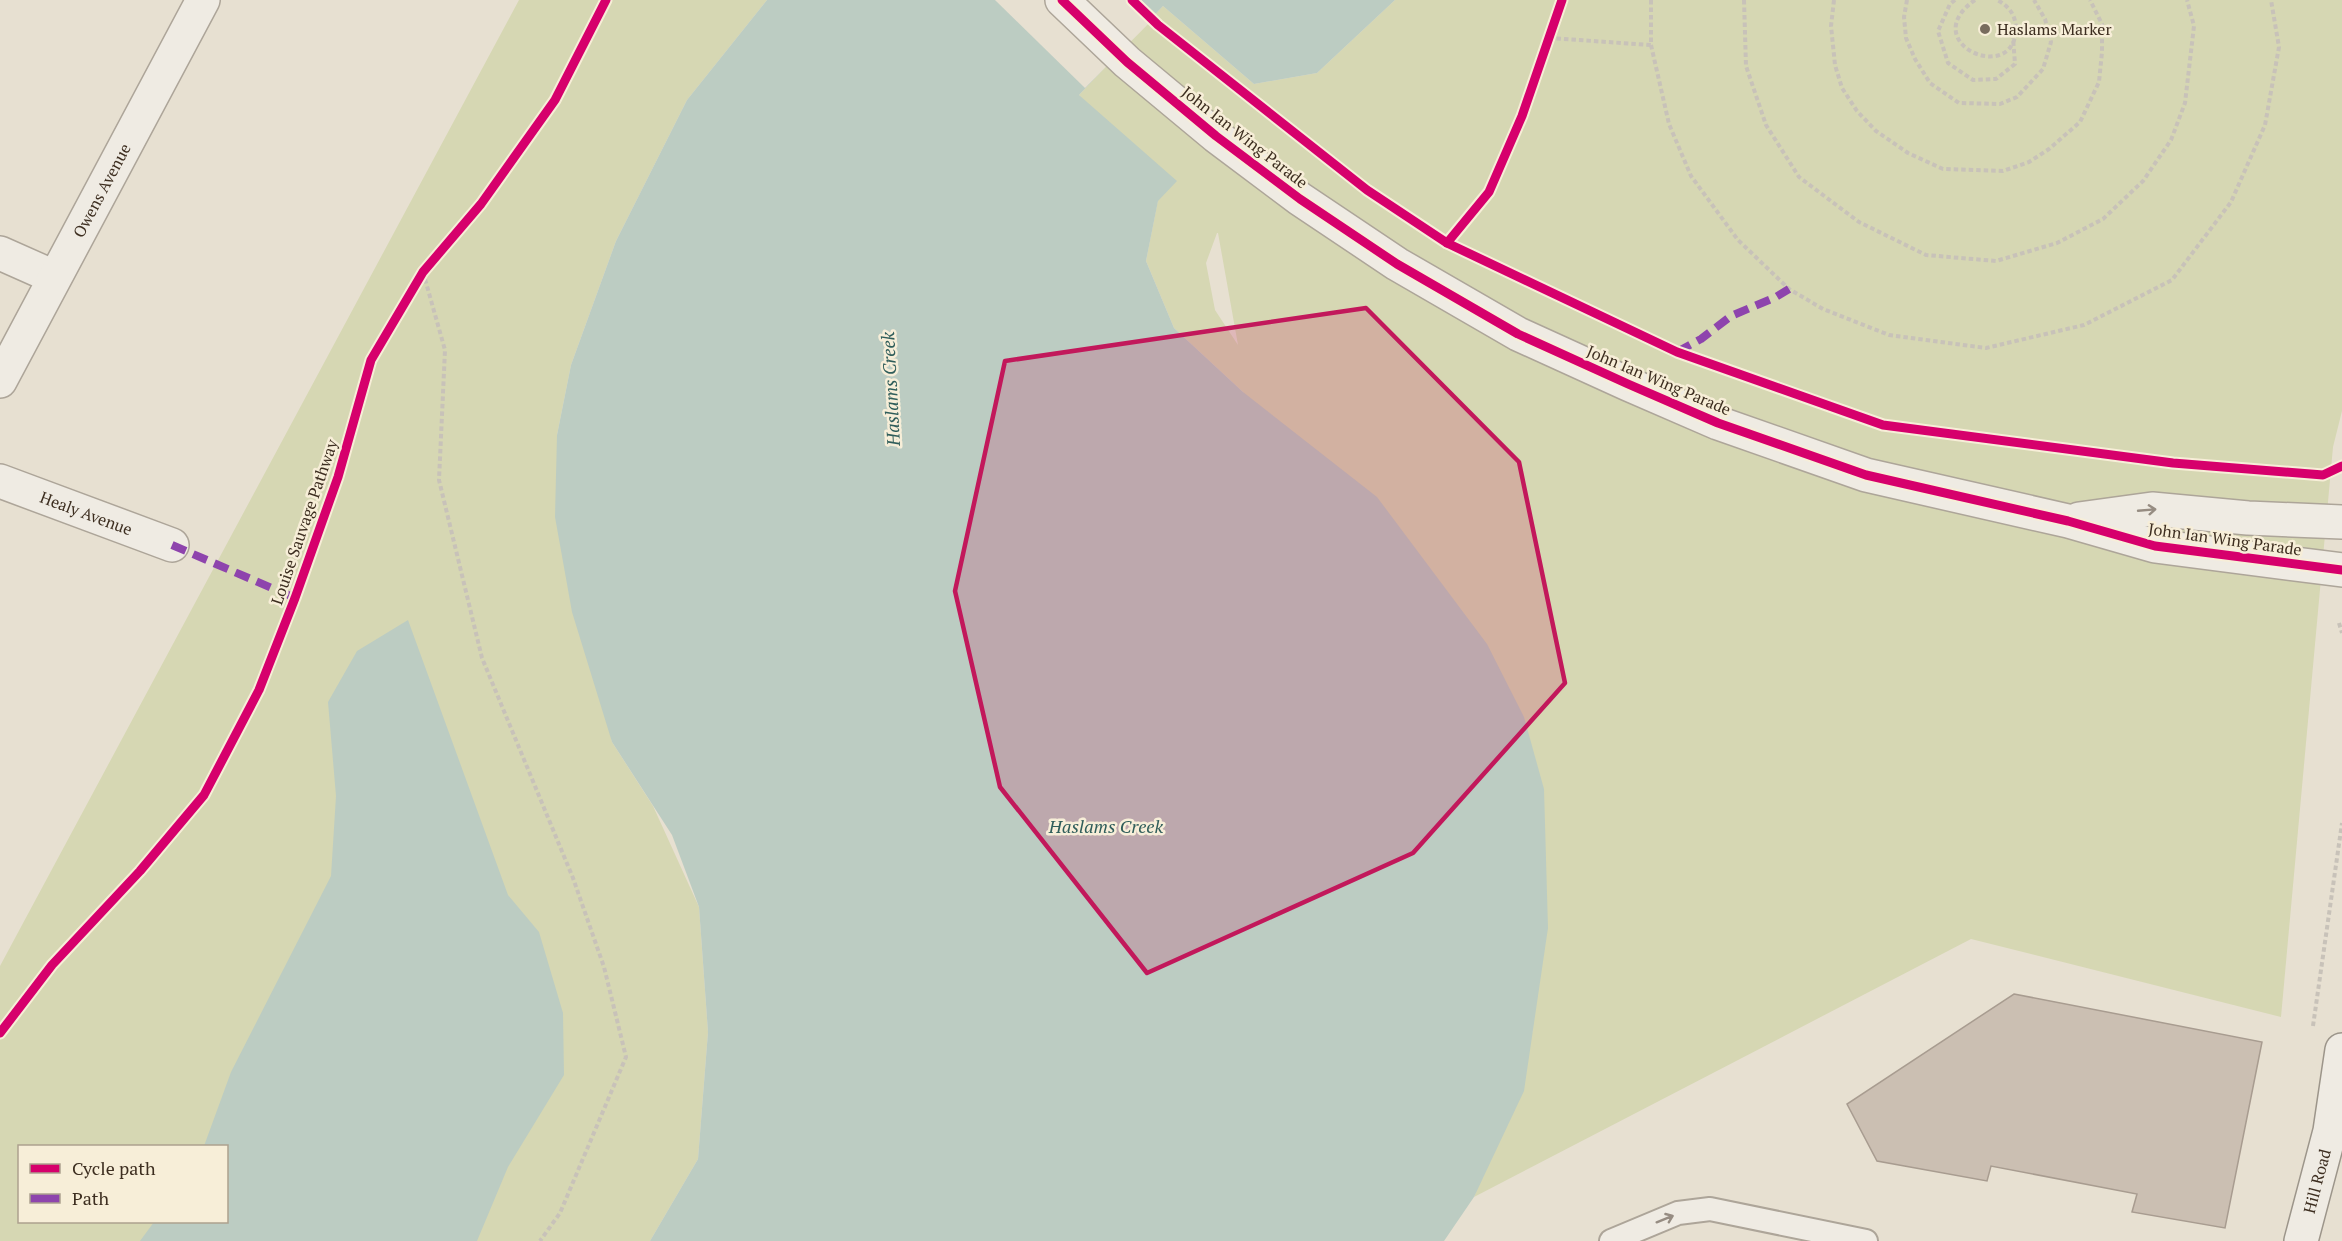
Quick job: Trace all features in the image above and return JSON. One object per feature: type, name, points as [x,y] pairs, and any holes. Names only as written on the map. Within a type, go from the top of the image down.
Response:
[{"type":"street","name":"Owens Avenue","points":[[0,381],[203,0]]},
{"type":"street","name":"John Ian Wing Parade","points":[[1062,0],[1127,62],[1216,136],[1300,199],[1397,264],[1518,334],[1718,423],[1866,475],[2068,521],[2155,546],[2342,570]]},
{"type":"street","points":[[0,253],[54,277]]},
{"type":"street","name":"Healy Avenue","points":[[0,481],[172,545]]},
{"type":"street","name":"John Ian Wing Parade","points":[[2068,521],[2152,509],[2248,518],[2342,522]]},
{"type":"street","name":"Hill Road","points":[[2301,1241],[2330,1131],[2342,1050]]},
{"type":"lane","points":[[1611,1241],[1678,1213],[1710,1209],[1866,1241]]},
{"type":"path","points":[[1651,0],[1651,45],[1670,124],[1691,176],[1738,240],[1789,289],[1823,309],[1889,335],[1986,348],[2084,325],[2172,280],[2231,202],[2265,125],[2279,47],[2271,0]]},
{"type":"path","points":[[1744,0],[1746,66],[1766,125],[1799,177],[1859,222],[1926,255],[1996,261],[2057,243],[2103,219],[2143,181],[2172,140],[2185,104],[2194,26],[2187,0]]},
{"type":"path","points":[[1834,0],[1831,26],[1834,65],[1842,88],[1857,111],[1876,131],[1908,153],[1943,169],[2003,171],[2029,162],[2049,149],[2080,122],[2099,82],[2102,52],[2102,24],[2090,0]]},
{"type":"path","points":[[1907,0],[1904,17],[1906,38],[1915,59],[1930,83],[1959,103],[2000,104],[2018,97],[2043,69],[2050,42],[2045,20],[2034,0]]},
{"type":"path","points":[[1955,0],[1950,4],[1938,31],[1948,63],[1973,80],[1996,79],[2015,64],[2013,38]]},
{"type":"path","points":[[1975,0],[1964,8],[1956,22],[1956,32],[1963,47],[1971,53],[1989,57],[2007,48],[2016,32],[2011,10],[1997,0]]},
{"type":"path","points":[[1545,49],[1550,33],[1651,45]]},
{"type":"path","points":[[417,282],[430,263]]},
{"type":"path","points":[[423,272],[445,350],[439,480],[482,658],[573,878],[603,968],[626,1057],[560,1213],[540,1241]]},
{"type":"path","points":[[2338,623],[2342,633]]},
{"type":"highlighted area","points":[[1366,308],[1519,462],[1565,683],[1413,853],[1147,973],[1000,787],[955,591],[1005,361]]},
{"type":"green space","points":[[519,0],[767,0],[687,100],[616,241],[571,365],[557,435],[612,742],[653,806],[699,907],[708,1032],[698,1159],[650,1241],[0,1241],[0,966]]},
{"type":"green space","points":[[1395,0],[2342,0],[2342,411],[2333,447],[2281,1017],[1971,939],[1474,1197],[1533,1030],[1243,392],[1174,328],[1146,261],[1158,200],[1079,95],[1163,6],[1254,84],[1317,73]],"holes":[[[1218,233],[1238,345],[1215,310],[1206,263]]]},
{"type":"water","name":"Haslams Creek","points":[[767,0],[1395,0],[1317,73],[1254,84],[1163,6],[1079,95],[1177,181],[1158,201],[1146,261],[1174,328],[1243,392],[1377,497],[1487,644],[1524,717],[1544,789],[1548,928],[1524,1091],[1474,1197],[1444,1241],[650,1241],[698,1159],[708,1032],[699,907],[672,835],[612,742],[572,612],[555,517],[557,435],[571,365],[616,241],[687,100]]},
{"type":"water","points":[[408,620],[508,895],[539,932],[563,1013],[564,1075],[508,1167],[477,1241],[140,1241],[153,1223],[228,1223],[228,1145],[204,1145],[231,1072],[331,876],[336,796],[328,702],[357,651]]},
{"type":"pier","points":[[995,0],[1141,0],[1157,15],[1085,88]]},
{"type":"building","points":[[2014,994],[2262,1042],[2225,1228],[2132,1212],[2137,1194],[1991,1166],[1987,1181],[1877,1161],[1847,1104]]},
{"type":"marked path","points":[[1677,352],[1701,339],[1731,316],[1789,289]]},
{"type":"marked path","points":[[172,545],[295,598]]},
{"type":"cycle path","name":"Louise Sauvage Pathway","points":[[0,1033],[52,965],[140,871],[204,795],[259,690],[295,598],[338,477],[371,360],[423,272],[481,204],[555,100],[606,0]]},
{"type":"cycle path","points":[[1062,0],[1127,62],[1216,136],[1300,199],[1397,264],[1518,334],[1628,384],[1718,423],[1866,475],[2068,521],[2155,546],[2342,570]]},
{"type":"cycle path","points":[[1132,0],[1158,25],[1367,190],[1447,243],[1677,352],[1883,425],[2173,463],[2323,475],[2342,466]]},
{"type":"cycle path","points":[[1447,243],[1489,192],[1522,116],[1562,0]]},
{"type":"place","name":"Haslams Marker","points":[[1985,29]]}]
